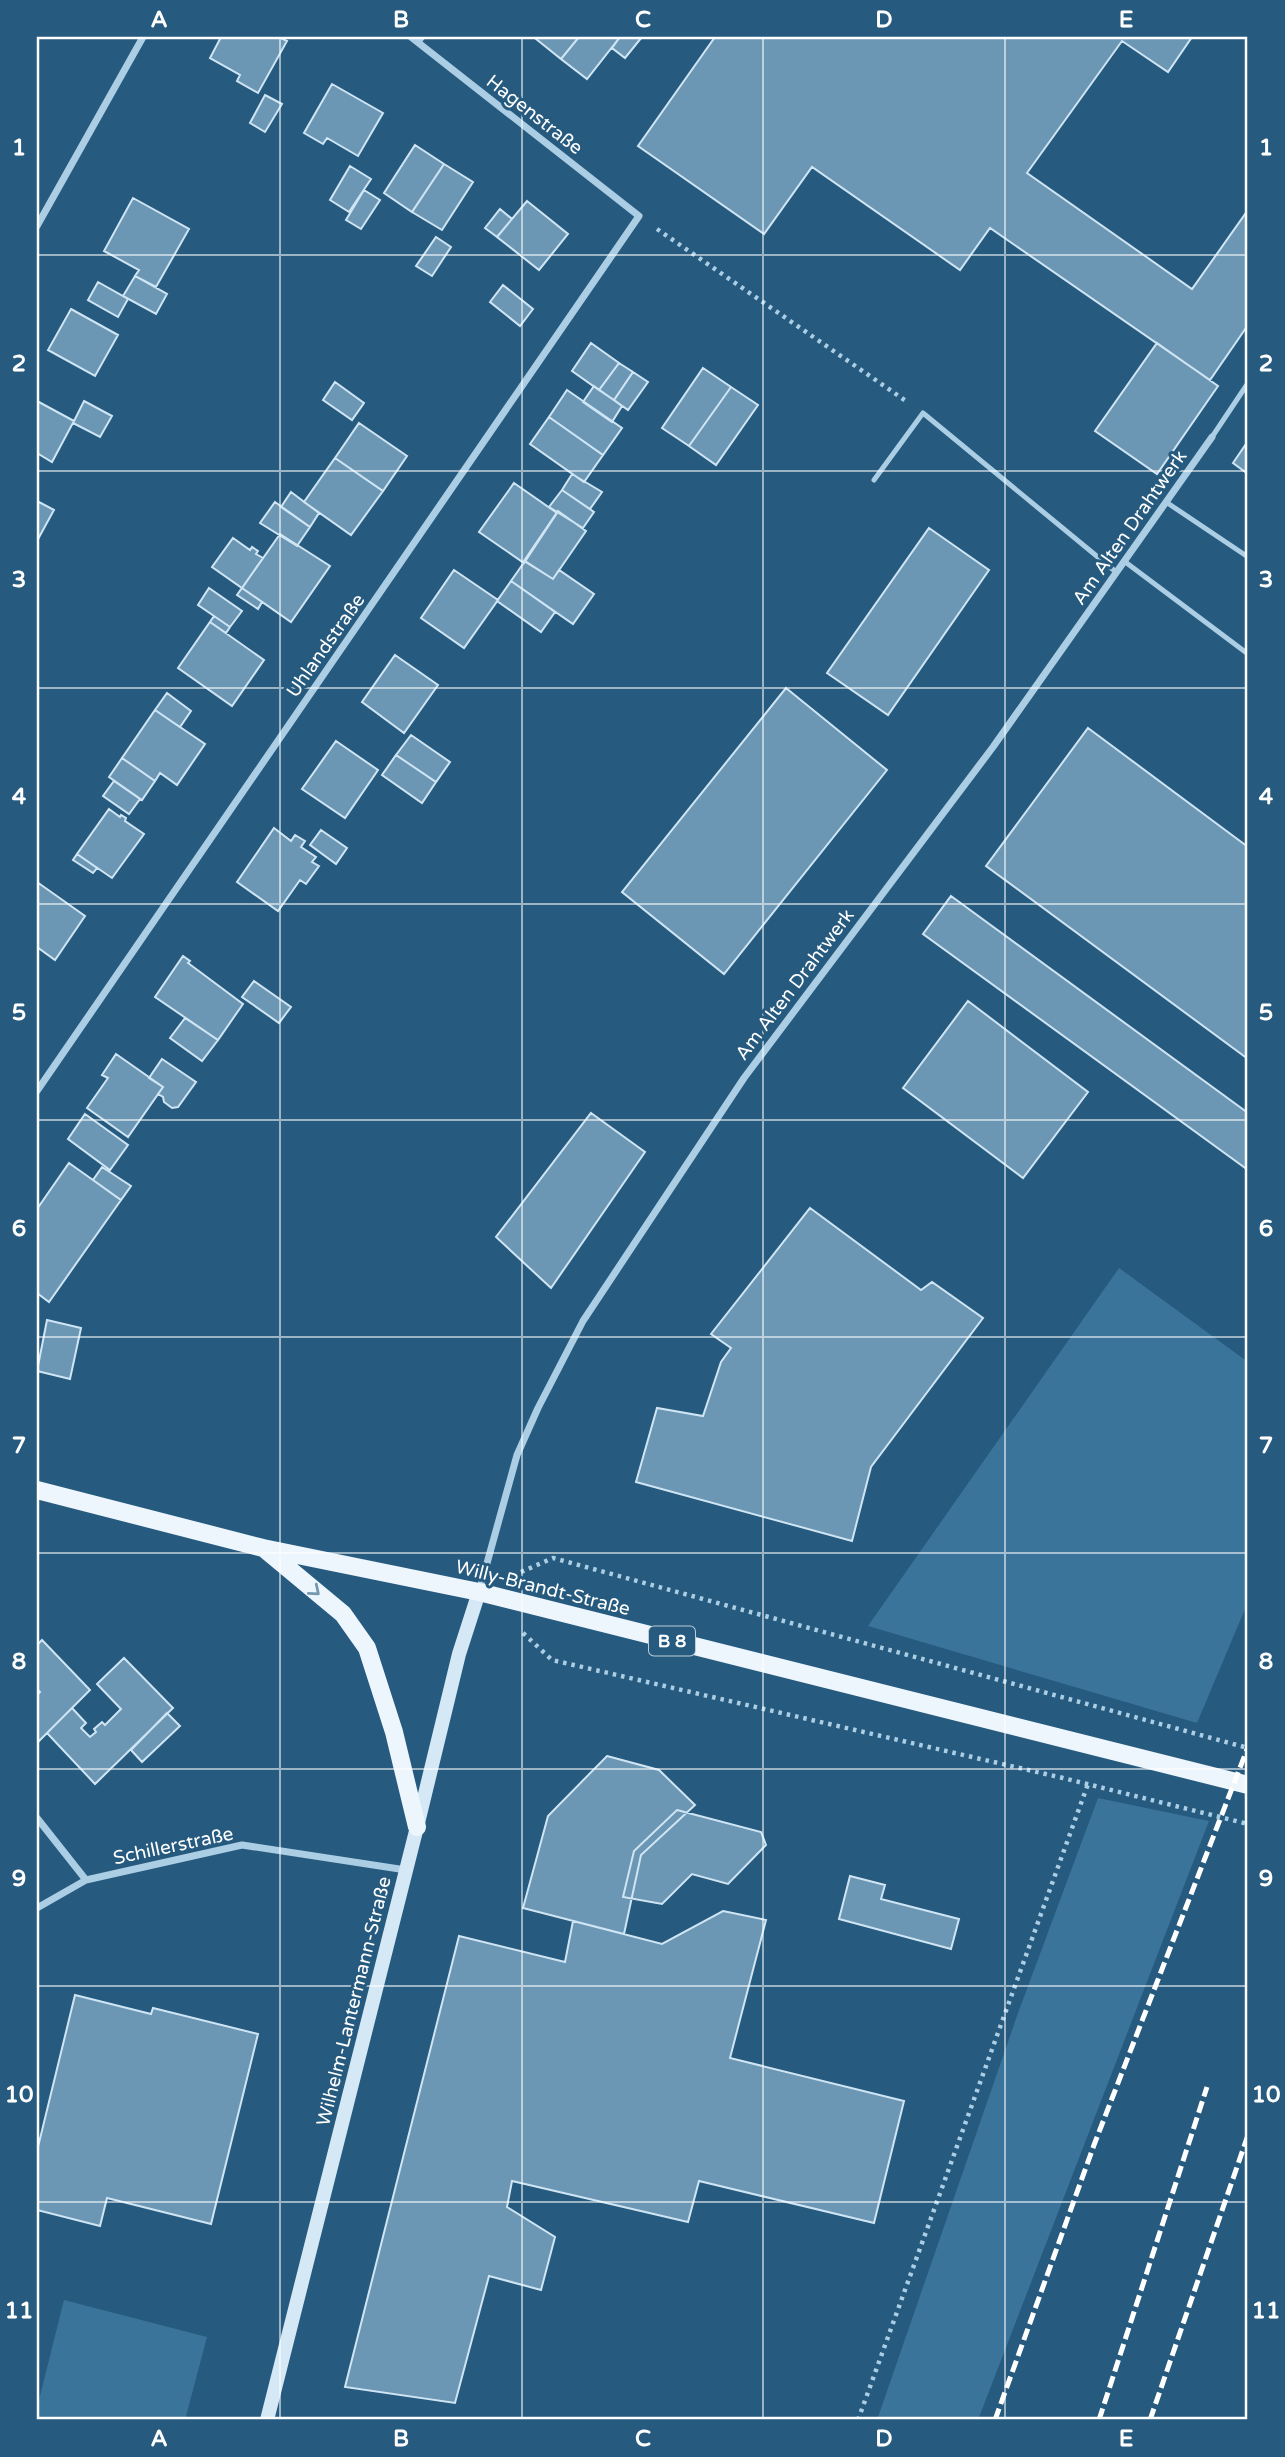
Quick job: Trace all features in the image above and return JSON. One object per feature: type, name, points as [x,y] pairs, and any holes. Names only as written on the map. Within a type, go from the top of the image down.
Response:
[{"type":"main road","name":"Willy-Brandt-Straße","points":[[37,1490],[263,1548],[479,1592],[1248,1785]]},
{"type":"main road","points":[[263,1548],[343,1614],[367,1647],[394,1732],[417,1827]]},
{"type":"main road","name":"Wilhelm-Lantermann-Straße","points":[[267,2420],[459,1654],[479,1592]]},
{"type":"street","points":[[37,226],[144,37]]},
{"type":"street","name":"Hagenstraße","points":[[411,37],[421,40],[639,216]]},
{"type":"street","name":"Uhlandstraße","points":[[37,1091],[639,216]]},
{"type":"street","name":"Am Alten Drahtwerk","points":[[479,1592],[517,1455],[583,1321],[744,1078],[993,747],[1212,437]]},
{"type":"street","points":[[37,1818],[86,1880]]},
{"type":"street","name":"Schillerstraße","points":[[37,1908],[86,1880],[242,1845],[406,1870]]},
{"type":"lane","points":[[1212,437],[1248,383]]},
{"type":"lane","points":[[874,480],[923,413],[1116,572]]},
{"type":"lane","points":[[1167,502],[1248,557]]},
{"type":"lane","points":[[1124,561],[1248,654]]},
{"type":"path","points":[[639,216],[923,413]]},
{"type":"path","points":[[479,1592],[553,1558],[1248,1748]]},
{"type":"path","points":[[515,1626],[552,1660],[1088,1784],[1248,1824]]},
{"type":"path","points":[[858,2420],[1088,1784]]},
{"type":"shaded area","points":[[1119,1268],[1248,1362],[1248,1602],[1197,1723],[868,1626]]},
{"type":"shaded area","points":[[1098,1798],[1209,1821],[978,2420],[877,2420],[1018,2013]]},
{"type":"shaded area","points":[[64,2300],[207,2337],[185,2420],[37,2420],[37,2408]]},
{"type":"building","points":[[221,37],[279,37],[287,41],[258,93],[237,81],[240,75],[210,58]]},
{"type":"building","points":[[579,37],[561,59],[536,39]]},
{"type":"building","points":[[579,37],[620,37],[587,79],[561,59]]},
{"type":"building","points":[[620,37],[642,37],[625,58],[612,48]]},
{"type":"building","points":[[715,37],[1192,37],[1168,72],[1122,41],[1027,173],[1192,289],[1248,210],[1248,325],[1210,380],[990,228],[960,270],[812,167],[764,234],[638,146]]},
{"type":"building","points":[[332,84],[383,113],[358,156],[327,138],[323,144],[304,133]]},
{"type":"building","points":[[265,95],[282,104],[265,132],[250,123]]},
{"type":"building","points":[[415,145],[444,164],[412,212],[384,193]]},
{"type":"building","points":[[444,164],[473,182],[442,230],[412,212]]},
{"type":"building","points":[[350,166],[371,179],[349,212],[330,200]]},
{"type":"building","points":[[364,190],[380,200],[361,229],[346,220]]},
{"type":"building","points":[[133,198],[189,229],[156,287],[135,276],[139,270],[104,251]]},
{"type":"building","points":[[527,201],[568,234],[539,270],[497,237]]},
{"type":"building","points":[[500,209],[512,219],[497,237],[485,228]]},
{"type":"building","points":[[436,237],[451,247],[432,276],[416,266]]},
{"type":"building","points":[[135,276],[167,294],[156,314],[123,296]]},
{"type":"building","points":[[98,282],[128,299],[118,317],[88,300]]},
{"type":"building","points":[[503,285],[533,309],[520,326],[490,302]]},
{"type":"building","points":[[71,309],[118,335],[95,376],[48,350]]},
{"type":"building","points":[[591,343],[619,363],[599,390],[572,371]]},
{"type":"building","points":[[1157,343],[1218,386],[1157,474],[1095,431]]},
{"type":"building","points":[[619,363],[633,372],[614,400],[599,390]]},
{"type":"building","points":[[703,368],[731,387],[689,446],[662,428]]},
{"type":"building","points":[[633,372],[648,382],[628,410],[614,400]]},
{"type":"building","points":[[335,382],[364,403],[352,420],[323,400]]},
{"type":"building","points":[[594,386],[622,406],[612,422],[583,402]]},
{"type":"building","points":[[731,387],[758,405],[716,465],[689,446]]},
{"type":"building","points":[[567,390],[622,428],[603,455],[549,417]]},
{"type":"building","points":[[37,401],[74,421],[52,462],[37,453]]},
{"type":"building","points":[[84,401],[112,416],[100,437],[73,423]]},
{"type":"building","points":[[549,417],[603,455],[584,482],[530,444]]},
{"type":"building","points":[[359,423],[407,456],[383,491],[335,458]]},
{"type":"building","points":[[1248,441],[1248,474],[1233,463]]},
{"type":"building","points":[[335,458],[383,491],[351,535],[304,502]]},
{"type":"building","points":[[572,474],[602,492],[590,509],[562,490]]},
{"type":"building","points":[[514,483],[557,513],[524,563],[479,532]]},
{"type":"building","points":[[562,490],[594,512],[583,528],[549,507]]},
{"type":"building","points":[[291,492],[319,513],[310,527],[281,507]]},
{"type":"building","points":[[37,501],[54,510],[37,541]]},
{"type":"building","points":[[275,502],[310,527],[297,546],[260,523]]},
{"type":"building","points":[[558,511],[586,531],[553,579],[524,561]]},
{"type":"building","points":[[929,528],[989,570],[888,715],[827,673]]},
{"type":"building","points":[[280,534],[330,566],[291,622],[242,588]]},
{"type":"building","points":[[233,538],[250,550],[252,547],[258,551],[256,554],[263,558],[242,588],[212,567]]},
{"type":"building","points":[[525,561],[553,579],[559,570],[594,594],[573,624],[511,581]]},
{"type":"building","points":[[454,570],[498,600],[464,648],[421,618]]},
{"type":"building","points":[[511,581],[555,612],[541,632],[497,601]]},
{"type":"building","points":[[209,588],[242,611],[230,627],[198,605]]},
{"type":"building","points":[[242,588],[262,602],[258,609],[237,595]]},
{"type":"building","points":[[214,616],[230,627],[226,633],[210,622]]},
{"type":"building","points":[[210,622],[264,660],[232,706],[178,668]]},
{"type":"building","points":[[395,655],[438,685],[404,733],[362,702]]},
{"type":"building","points":[[786,688],[887,770],[724,974],[622,892]]},
{"type":"building","points":[[167,693],[191,711],[180,727],[155,710]]},
{"type":"building","points":[[155,710],[205,744],[177,785],[160,773],[155,781],[122,758]]},
{"type":"building","points":[[1088,728],[1248,847],[1248,1059],[986,866]]},
{"type":"building","points":[[411,735],[450,762],[436,782],[396,755]]},
{"type":"building","points":[[336,741],[378,770],[345,818],[302,789]]},
{"type":"building","points":[[396,755],[436,782],[422,803],[382,775]]},
{"type":"building","points":[[122,758],[155,781],[142,800],[109,777]]},
{"type":"building","points":[[114,781],[140,799],[129,814],[103,796]]},
{"type":"building","points":[[109,809],[126,818],[125,821],[144,834],[112,878],[77,854]]},
{"type":"building","points":[[274,828],[291,841],[295,835],[305,841],[301,847],[316,857],[312,862],[319,866],[306,884],[300,880],[278,911],[237,882]]},
{"type":"building","points":[[321,830],[347,848],[336,864],[310,845]]},
{"type":"building","points":[[77,854],[97,868],[93,873],[73,860]]},
{"type":"building","points":[[37,882],[85,916],[55,960],[37,947]]},
{"type":"building","points":[[951,896],[1248,1113],[1248,1170],[923,934]]},
{"type":"building","points":[[183,956],[190,961],[188,963],[243,1004],[218,1040],[155,997]]},
{"type":"building","points":[[254,981],[291,1007],[279,1023],[242,997]]},
{"type":"building","points":[[968,1001],[1088,1092],[1023,1178],[903,1088]]},
{"type":"building","points":[[185,1018],[218,1040],[202,1061],[170,1038]]},
{"type":"building","points":[[116,1054],[163,1087],[128,1137],[87,1108],[108,1078],[102,1075]]},
{"type":"building","points":[[162,1059],[196,1082],[178,1107],[172,1108],[164,1102],[163,1097],[158,1094],[163,1087],[149,1078]]},
{"type":"building","points":[[591,1113],[645,1152],[551,1288],[496,1237]]},
{"type":"building","points":[[85,1114],[128,1145],[110,1170],[68,1139]]},
{"type":"building","points":[[69,1163],[121,1200],[49,1302],[37,1293],[37,1209]]},
{"type":"building","points":[[102,1167],[131,1186],[121,1200],[93,1180]]},
{"type":"building","points":[[810,1208],[921,1290],[932,1282],[983,1318],[871,1467],[852,1541],[636,1482],[657,1408],[703,1416],[721,1362],[731,1348],[711,1334]]},
{"type":"building","points":[[47,1320],[81,1328],[70,1379],[37,1371]]},
{"type":"building","points":[[42,1640],[90,1690],[37,1743],[37,1695],[40,1692],[37,1689],[37,1645]]},
{"type":"building","points":[[124,1658],[173,1708],[95,1784],[47,1733],[72,1708],[86,1723],[81,1728],[90,1737],[102,1722],[105,1725],[121,1709],[97,1684]]},
{"type":"building","points":[[167,1713],[180,1726],[142,1762],[131,1750]]},
{"type":"building","points":[[607,1756],[659,1770],[695,1805],[641,1855],[624,1934],[523,1908],[548,1816]]},
{"type":"building","points":[[677,1810],[761,1832],[766,1845],[728,1884],[692,1874],[662,1904],[623,1897],[634,1851]]},
{"type":"building","points":[[850,1876],[885,1885],[881,1899],[959,1919],[951,1949],[839,1919]]},
{"type":"building","points":[[723,1911],[766,1920],[730,2058],[904,2101],[874,2223],[699,2181],[688,2222],[512,2181],[507,2207],[555,2237],[541,2290],[489,2276],[455,2403],[345,2387],[459,1936],[565,1962],[573,1921],[662,1944]]},
{"type":"building","points":[[75,1995],[151,2014],[153,2008],[258,2034],[211,2224],[107,2198],[100,2226],[37,2210],[37,2151]]},
{"type":"railway","points":[[995,2420],[1094,2145],[1248,1747]]},
{"type":"railway","points":[[1099,2420],[1207,2087]]},
{"type":"railway","points":[[1150,2420],[1248,2135]]}]
